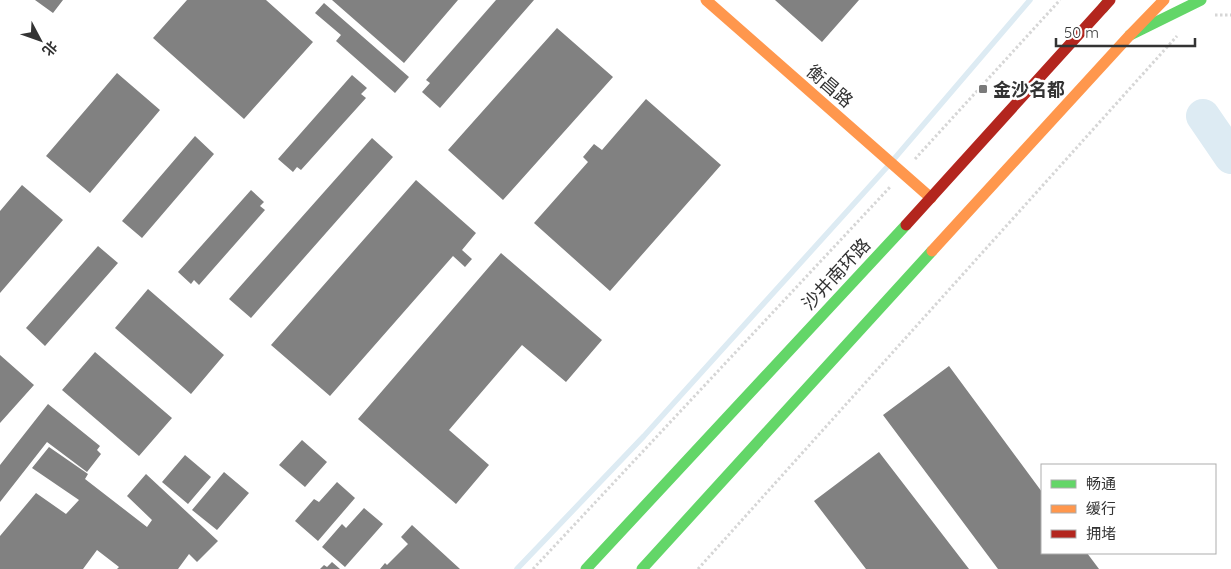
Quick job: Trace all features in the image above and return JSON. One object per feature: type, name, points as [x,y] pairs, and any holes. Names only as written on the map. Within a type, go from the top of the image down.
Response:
[{"type":"main road","name":"衡昌路","points":[[706,0],[931,198]]},
{"type":"main road","points":[[642,569],[1164,0]]},
{"type":"main road","points":[[1130,35],[1201,0]]},
{"type":"main road","name":"沙井南环路","points":[[586,569],[931,198],[1107,3]]},
{"type":"path","points":[[533,569],[903,173],[1060,0]]},
{"type":"path","points":[[1210,15],[1231,15]]},
{"type":"path","points":[[698,569],[1181,32]]},
{"type":"building","points":[[35,0],[63,0],[53,13]]},
{"type":"building","points":[[187,0],[266,0],[313,42],[244,119],[153,38]]},
{"type":"building","points":[[332,0],[458,0],[404,63]]},
{"type":"building","points":[[496,0],[534,0],[440,108],[422,92],[430,83],[426,80]]},
{"type":"building","points":[[775,0],[859,0],[822,42]]},
{"type":"building","points":[[324,3],[409,77],[395,93],[336,41],[341,35],[315,13]]},
{"type":"building","points":[[557,28],[613,77],[503,200],[448,150]]},
{"type":"building","points":[[117,73],[160,110],[90,193],[46,156]]},
{"type":"building","points":[[352,75],[367,88],[361,94],[366,98],[301,170],[297,167],[293,172],[278,159]]},
{"type":"building","points":[[646,99],[721,165],[610,291],[534,223],[588,162],[583,157],[594,144],[602,150]]},
{"type":"building","points":[[195,136],[214,154],[142,238],[122,221]]},
{"type":"building","points":[[372,138],[393,157],[251,318],[229,299]]},
{"type":"building","points":[[416,180],[476,233],[462,250],[472,259],[465,267],[453,256],[330,396],[271,345]]},
{"type":"building","points":[[22,185],[63,220],[0,293],[0,211]]},
{"type":"building","points":[[251,190],[264,202],[260,206],[265,210],[199,285],[194,280],[191,284],[178,272]]},
{"type":"building","points":[[98,246],[118,263],[45,346],[26,328]]},
{"type":"building","points":[[501,253],[602,340],[566,382],[522,345],[449,430],[489,465],[456,504],[358,419]]},
{"type":"building","points":[[148,289],[224,355],[191,394],[115,328]]},
{"type":"building","points":[[95,352],[172,418],[139,456],[62,390]]},
{"type":"building","points":[[0,355],[34,385],[0,423]]},
{"type":"building","points":[[949,366],[1041,491],[1041,554],[1088,554],[1099,569],[998,569],[883,415]]},
{"type":"building","points":[[48,404],[100,446],[97,450],[101,454],[87,472],[47,442],[0,502],[0,465]]},
{"type":"building","points":[[302,440],[327,462],[305,487],[279,465]]},
{"type":"building","points":[[49,447],[88,474],[85,479],[147,527],[152,520],[127,496],[146,474],[218,541],[197,562],[189,554],[178,569],[117,569],[119,567],[97,550],[83,569],[0,569],[0,536],[36,493],[66,514],[79,500],[32,468]]},
{"type":"building","points":[[879,452],[969,569],[866,569],[814,501]]},
{"type":"building","points":[[185,455],[211,477],[188,504],[162,482]]},
{"type":"building","points":[[224,472],[249,493],[217,530],[192,510]]},
{"type":"building","points":[[337,482],[355,498],[318,541],[295,521],[314,499],[319,502]]},
{"type":"building","points":[[364,508],[383,524],[345,567],[322,547],[342,524],[346,528]]},
{"type":"building","points":[[412,525],[460,569],[380,569],[385,563],[387,565],[408,544],[401,537]]},
{"type":"building","points":[[332,562],[340,569],[320,569],[324,565],[327,567]]},
{"type":"waterway","points":[[894,159],[1030,0]]},
{"type":"waterway","points":[[1203,116],[1231,157]]},
{"type":"waterway","points":[[517,569],[644,436],[888,166]]},
{"type":"traffic: fast","points":[[1103,8],[1109,0]]},
{"type":"traffic: fast","points":[[1130,35],[1201,0]]},
{"type":"traffic: fast","points":[[586,569],[906,225]]},
{"type":"traffic: fast","points":[[642,569],[932,251]]},
{"type":"traffic: slow","points":[[706,0],[931,198]]},
{"type":"traffic: slow","points":[[932,251],[1164,0]]},
{"type":"traffic: jam","points":[[906,225],[1110,0]]},
{"type":"place","name":"金沙名都","points":[[983,89]]}]
